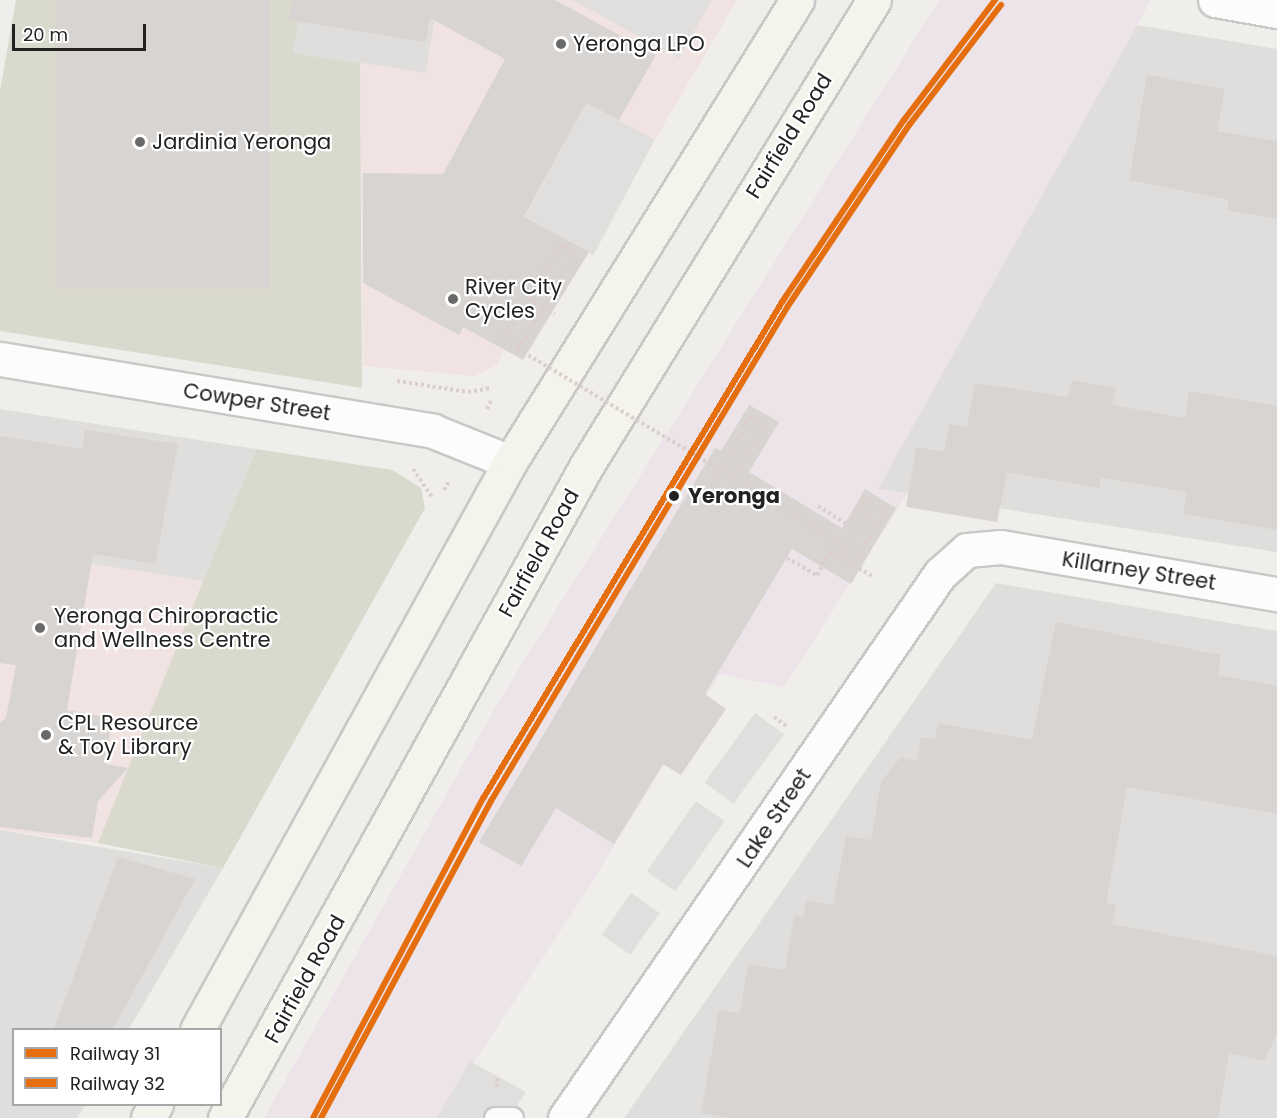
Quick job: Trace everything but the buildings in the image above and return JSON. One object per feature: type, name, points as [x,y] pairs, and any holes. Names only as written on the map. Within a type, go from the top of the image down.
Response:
[{"type":"main road","points":[[198,1028],[510,462],[796,0]]},
{"type":"main road","name":"Fairfield Road","points":[[225,1118],[587,465],[874,0]]},
{"type":"street","points":[[1215,0],[1277,11]]},
{"type":"street","name":"Cowper Street","points":[[0,359],[433,431],[510,462]]},
{"type":"street","name":"Killarney Street","points":[[1001,547],[1277,594]]},
{"type":"street","name":"Lake Street","points":[[565,1118],[940,574],[967,550],[1001,547]]},
{"type":"lane","points":[[495,1118],[513,1118]]},
{"type":"path","points":[[518,349],[577,254],[561,245],[502,340],[721,468],[849,547],[875,504],[887,511],[853,564]]},
{"type":"path","points":[[528,298],[563,319]]},
{"type":"path","points":[[393,381],[468,392],[491,388]]},
{"type":"path","points":[[711,487],[751,416],[765,424],[733,477]]},
{"type":"path","points":[[406,467],[422,478],[432,497]]},
{"type":"path","points":[[721,468],[730,470]]},
{"type":"path","points":[[818,506],[849,525],[866,498],[874,503],[841,557]]},
{"type":"path","points":[[787,558],[817,575],[837,540]]},
{"type":"path","points":[[826,559],[833,553],[872,576]]},
{"type":"shaded area","points":[[16,0],[302,0],[293,53],[360,63],[362,388],[0,331],[0,91]]},
{"type":"shaded area","points":[[302,0],[438,0],[426,73],[293,53]]},
{"type":"shaded area","points":[[438,0],[737,0],[589,252],[557,235],[497,365],[474,376],[363,366],[360,63],[426,73]]},
{"type":"shaded area","points":[[572,0],[712,0],[679,58]]},
{"type":"shaded area","points":[[939,0],[1151,0],[878,489],[908,493],[784,687],[720,674],[583,897],[437,1118],[264,1118],[500,699]]},
{"type":"shaded area","points":[[1137,25],[1277,49],[1277,552],[877,489]]},
{"type":"shaded area","points":[[586,103],[655,140],[593,255],[524,219]]},
{"type":"shaded area","points":[[0,409],[256,449],[203,581],[0,550]]},
{"type":"shaded area","points":[[256,449],[392,470],[421,488],[425,508],[223,868],[98,843]]},
{"type":"shaded area","points":[[0,550],[203,581],[98,843],[0,830]]},
{"type":"shaded area","points":[[996,583],[1277,631],[1277,1118],[624,1118]]},
{"type":"shaded area","points":[[755,713],[784,734],[734,804],[704,783]]},
{"type":"shaded area","points":[[696,801],[725,821],[675,892],[647,871]]},
{"type":"shaded area","points":[[0,830],[223,868],[130,1028],[12,1028],[12,1106],[84,1106],[77,1118],[0,1118]]},
{"type":"shaded area","points":[[631,893],[660,913],[630,955],[602,935]]},
{"type":"shaded area","points":[[470,1061],[526,1092],[509,1118],[437,1118]]},
{"type":"rail line","name":"31","points":[[313,1118],[484,797],[782,302],[904,120],[995,0]]},
{"type":"rail line","name":"32","points":[[321,1118],[491,801],[788,306],[910,124],[1001,5]]},
{"type":"place","name":"Yeronga LPO","points":[[561,44]]},
{"type":"place","name":"Jardinia Yeronga","points":[[140,142]]},
{"type":"place","name":"River City Cycles","points":[[453,299]]},
{"type":"place","name":"Yeronga","points":[[674,496]]},
{"type":"place","name":"Yeronga Chiropractic and Wellness Centre","points":[[40,628]]},
{"type":"place","name":"CPL Resource & Toy Library","points":[[46,735]]}]
